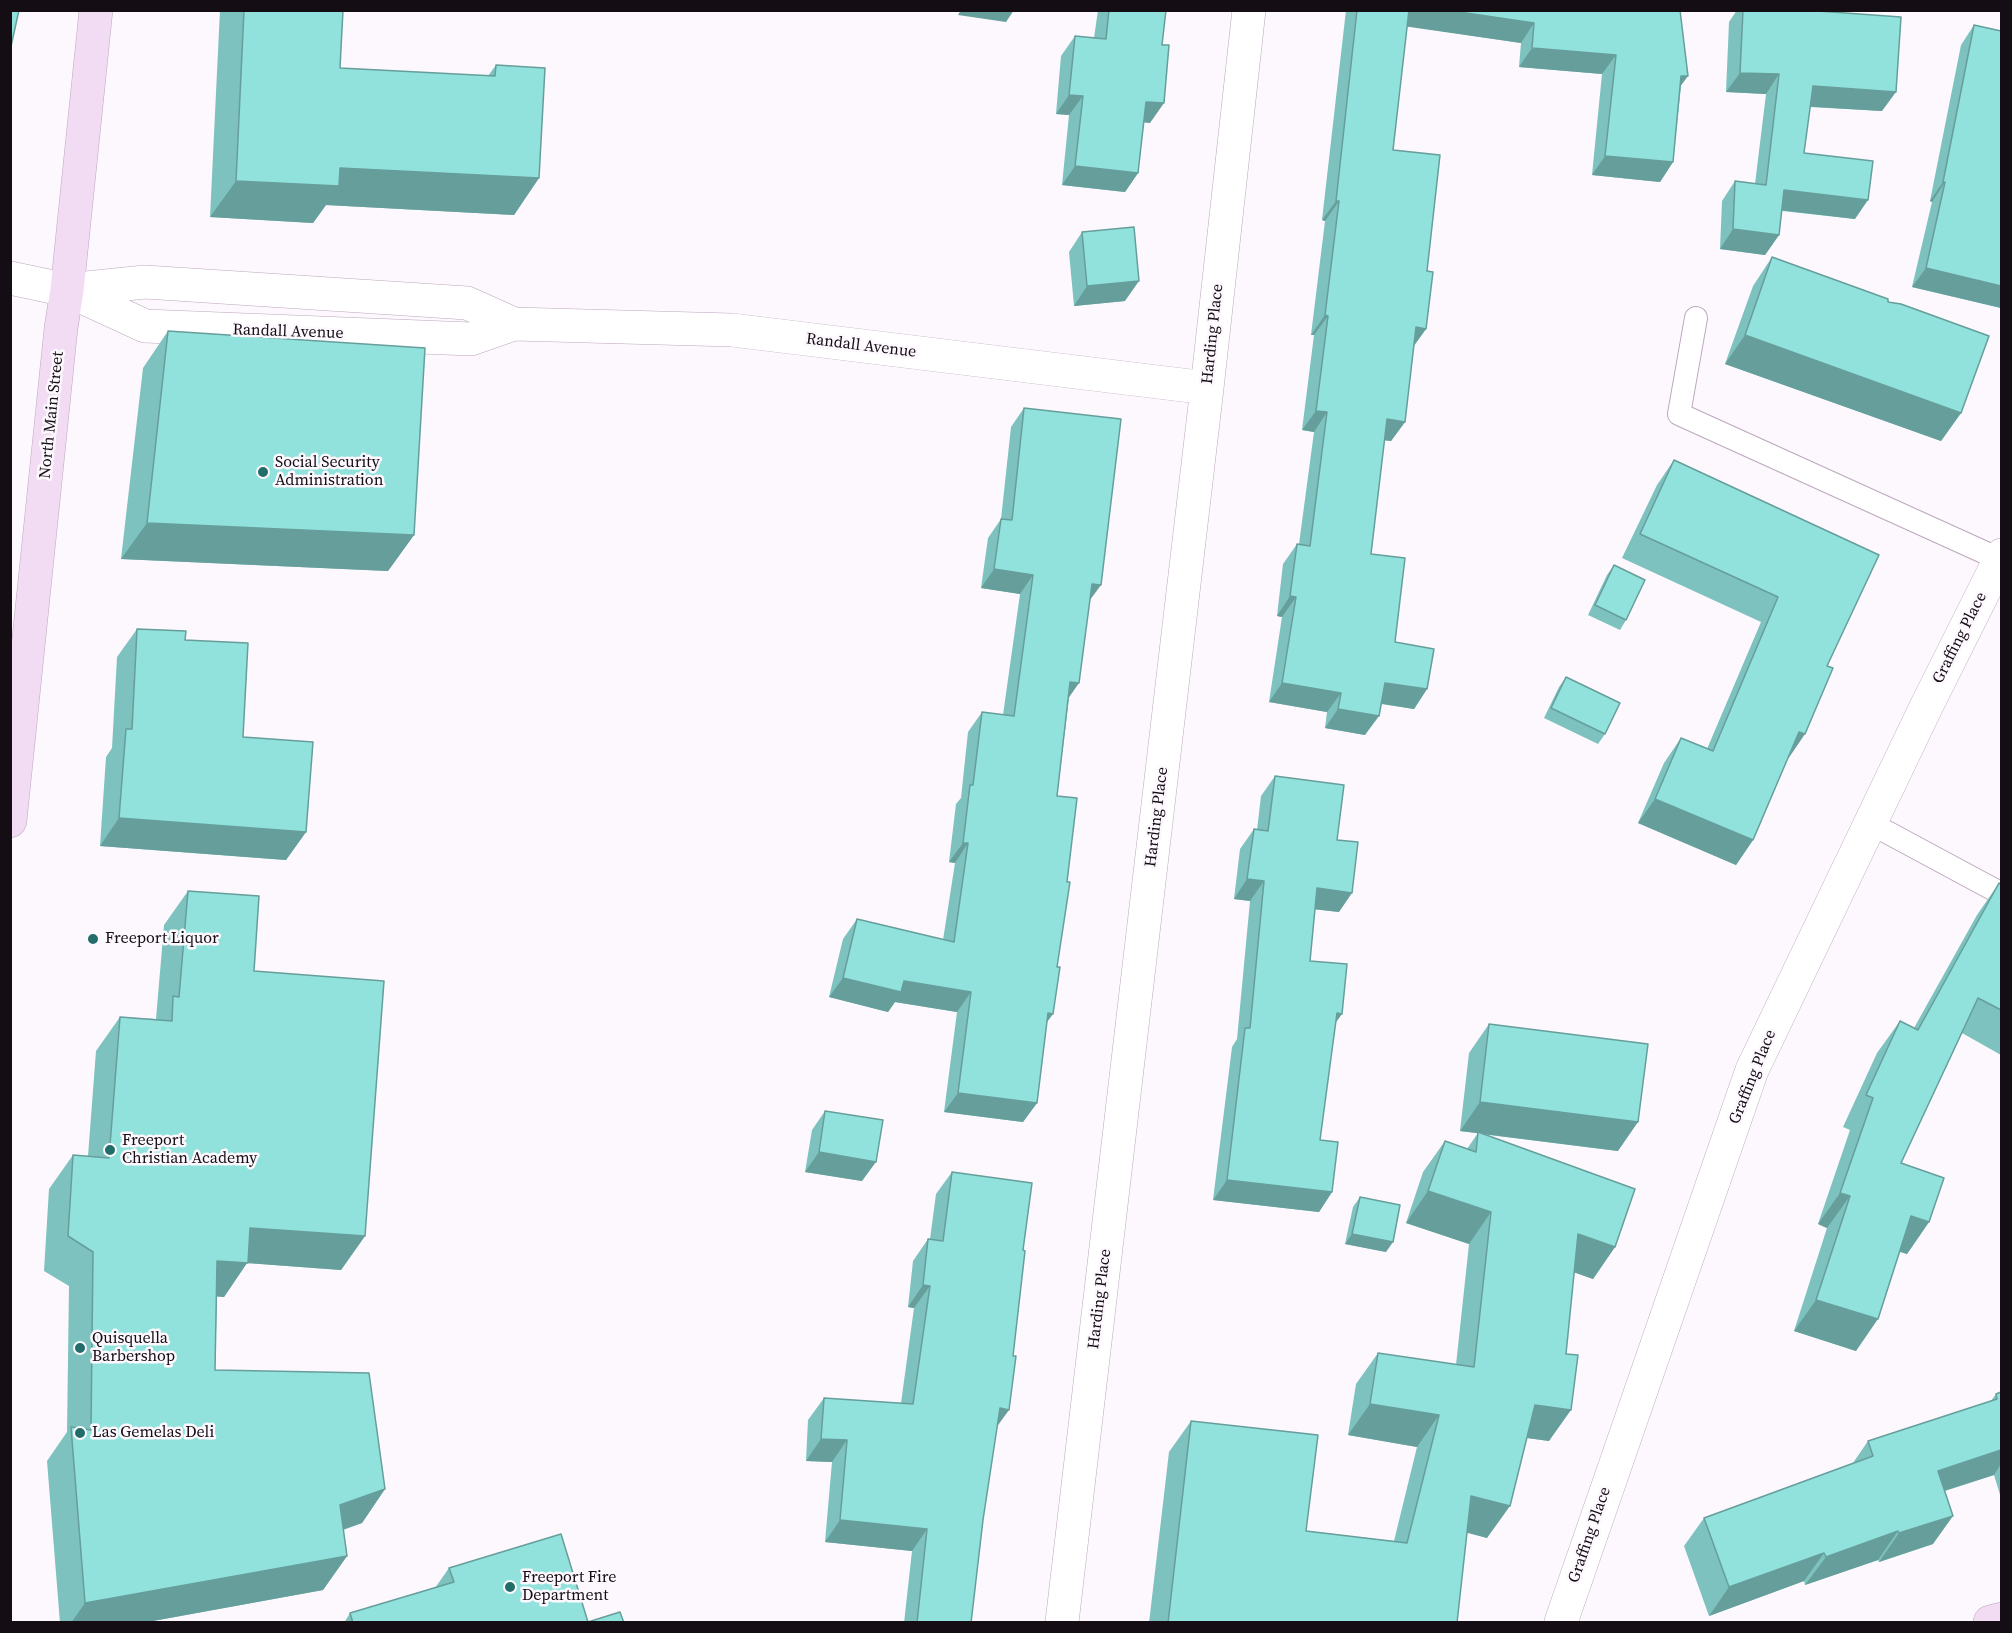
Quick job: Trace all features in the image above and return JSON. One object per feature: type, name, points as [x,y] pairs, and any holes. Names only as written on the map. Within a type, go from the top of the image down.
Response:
[{"type":"main road","name":"North Main Street","points":[[10,821],[96,10]]},
{"type":"main road","points":[[1990,1623],[2001,1619]]},
{"type":"street","name":"Harding Place","points":[[1062,1623],[1207,388],[1249,10]]},
{"type":"street","name":"Randall Avenue","points":[[10,278],[68,290],[145,326],[471,339],[514,324],[732,330],[1207,388]]},
{"type":"street","name":"Randall Avenue","points":[[68,290],[145,282],[467,303],[514,324]]},
{"type":"street","name":"Graffing Place","points":[[1561,1623],[1752,1071],[2000,557]]},
{"type":"lane","points":[[1696,318],[1679,414],[2000,557]]},
{"type":"lane","points":[[1870,823],[2001,894]]},
{"type":"building","points":[[10,10],[19,10],[10,51]]},
{"type":"building","points":[[244,10],[343,10],[340,68],[495,76],[496,65],[545,68],[539,178],[340,168],[339,186],[236,181]]},
{"type":"building","points":[[1109,10],[1166,10],[1162,45],[1169,45],[1164,103],[1146,102],[1138,173],[1075,166],[1083,96],[1069,95],[1075,36],[1106,39]]},
{"type":"building","points":[[1357,10],[1409,10],[1393,150],[1440,155],[1427,271],[1433,272],[1426,329],[1416,327],[1405,422],[1387,419],[1371,554],[1405,558],[1395,642],[1434,649],[1427,689],[1385,683],[1379,716],[1338,709],[1341,693],[1282,683],[1296,597],[1290,596],[1297,544],[1310,546],[1327,412],[1316,411],[1328,316],[1325,315],[1339,201],[1336,201]]},
{"type":"building","points":[[1446,10],[1680,10],[1688,76],[1681,76],[1673,162],[1605,156],[1616,55],[1532,48],[1534,23]]},
{"type":"building","points":[[1743,10],[1804,10],[1901,17],[1896,92],[1813,86],[1804,153],[1873,161],[1868,200],[1784,190],[1779,235],[1733,229],[1735,181],[1766,185],[1779,74],[1740,73]]},
{"type":"building","points":[[1974,25],[2001,31],[2001,286],[1926,268],[1945,182],[1943,182]]},
{"type":"building","points":[[1134,227],[1139,281],[1087,286],[1082,232]]},
{"type":"building","points":[[1772,257],[1888,299],[1888,302],[1901,304],[1989,336],[1961,413],[1745,335]]},
{"type":"building","name":"Social Security Administration","points":[[168,331],[425,348],[414,535],[147,523]]},
{"type":"building","points":[[1024,408],[1121,419],[1101,585],[1092,584],[1079,683],[1070,682],[1057,796],[1077,798],[1067,882],[1070,882],[1057,967],[1060,967],[1053,1014],[1048,1013],[1037,1103],[958,1093],[971,992],[904,981],[901,992],[843,978],[857,919],[954,942],[968,843],[963,843],[970,785],[973,785],[982,712],[1014,716],[1033,575],[994,569],[1001,519],[1012,520]]},
{"type":"building","points":[[1674,460],[1879,555],[1827,666],[1833,668],[1805,734],[1799,732],[1753,840],[1655,799],[1681,738],[1713,751],[1778,597],[1640,534]]},
{"type":"building","points":[[1614,565],[1645,580],[1626,620],[1595,605]]},
{"type":"building","points":[[137,629],[186,631],[185,640],[248,643],[243,737],[313,742],[306,832],[119,818],[126,729],[132,729]]},
{"type":"building","points":[[1566,677],[1620,703],[1605,734],[1551,708]]},
{"type":"building","points":[[1275,776],[1344,785],[1337,840],[1358,842],[1352,893],[1317,888],[1310,961],[1347,964],[1342,1014],[1337,1013],[1320,1140],[1338,1142],[1332,1192],[1227,1180],[1245,1028],[1250,1028],[1264,881],[1247,879],[1254,829],[1268,831]]},
{"type":"building","points":[[1999,883],[2001,884],[2001,1010],[1978,998],[1901,1163],[1944,1178],[1929,1222],[1911,1216],[1878,1319],[1816,1300],[1850,1196],[1840,1193],[1873,1098],[1866,1095],[1900,1021],[1918,1030]]},
{"type":"building","points":[[188,891],[259,896],[254,971],[384,981],[365,1236],[250,1228],[248,1263],[217,1261],[215,1370],[369,1373],[385,1489],[340,1505],[347,1556],[85,1603],[71,1427],[91,1430],[93,1252],[68,1236],[73,1155],[109,1158],[120,1017],[172,1021],[173,996],[179,997]]},
{"type":"building","points":[[1489,1024],[1648,1044],[1638,1122],[1480,1102]]},
{"type":"building","points":[[825,1111],[883,1120],[876,1162],[819,1152]]},
{"type":"building","points":[[1478,1132],[1635,1189],[1615,1247],[1578,1234],[1566,1354],[1578,1355],[1571,1410],[1535,1405],[1510,1506],[1471,1496],[1457,1623],[1168,1623],[1191,1421],[1318,1435],[1306,1531],[1407,1543],[1439,1415],[1370,1404],[1378,1353],[1474,1367],[1491,1212],[1428,1191],[1445,1141],[1476,1152]]},
{"type":"building","points":[[952,1172],[1032,1183],[1023,1250],[1025,1251],[1013,1356],[1016,1356],[1009,1410],[1000,1408],[983,1520],[971,1623],[917,1623],[927,1529],[840,1520],[847,1440],[821,1439],[824,1398],[913,1404],[930,1286],[923,1285],[928,1239],[943,1241]]},
{"type":"building","points":[[1360,1197],[1400,1205],[1393,1242],[1352,1234]]},
{"type":"building","points":[[2001,1392],[2001,1450],[1938,1471],[1953,1516],[1899,1533],[1898,1531],[1826,1557],[1824,1553],[1729,1587],[1704,1518],[1873,1456],[1868,1441],[1997,1399],[1996,1394]]},
{"type":"building","points":[[561,1534],[588,1622],[620,1612],[624,1623],[353,1623],[350,1613],[454,1582],[449,1568]]},
{"type":"place","name":"Social Security Administration","points":[[263,472]]},
{"type":"place","name":"Freeport Liquor","points":[[93,939]]},
{"type":"place","name":"Freeport Christian Academy","points":[[110,1150]]},
{"type":"place","name":"Quisquella Barbershop","points":[[80,1348]]},
{"type":"place","name":"Las Gemelas Deli","points":[[80,1433]]},
{"type":"place","name":"Freeport Fire Department","points":[[510,1587]]}]
